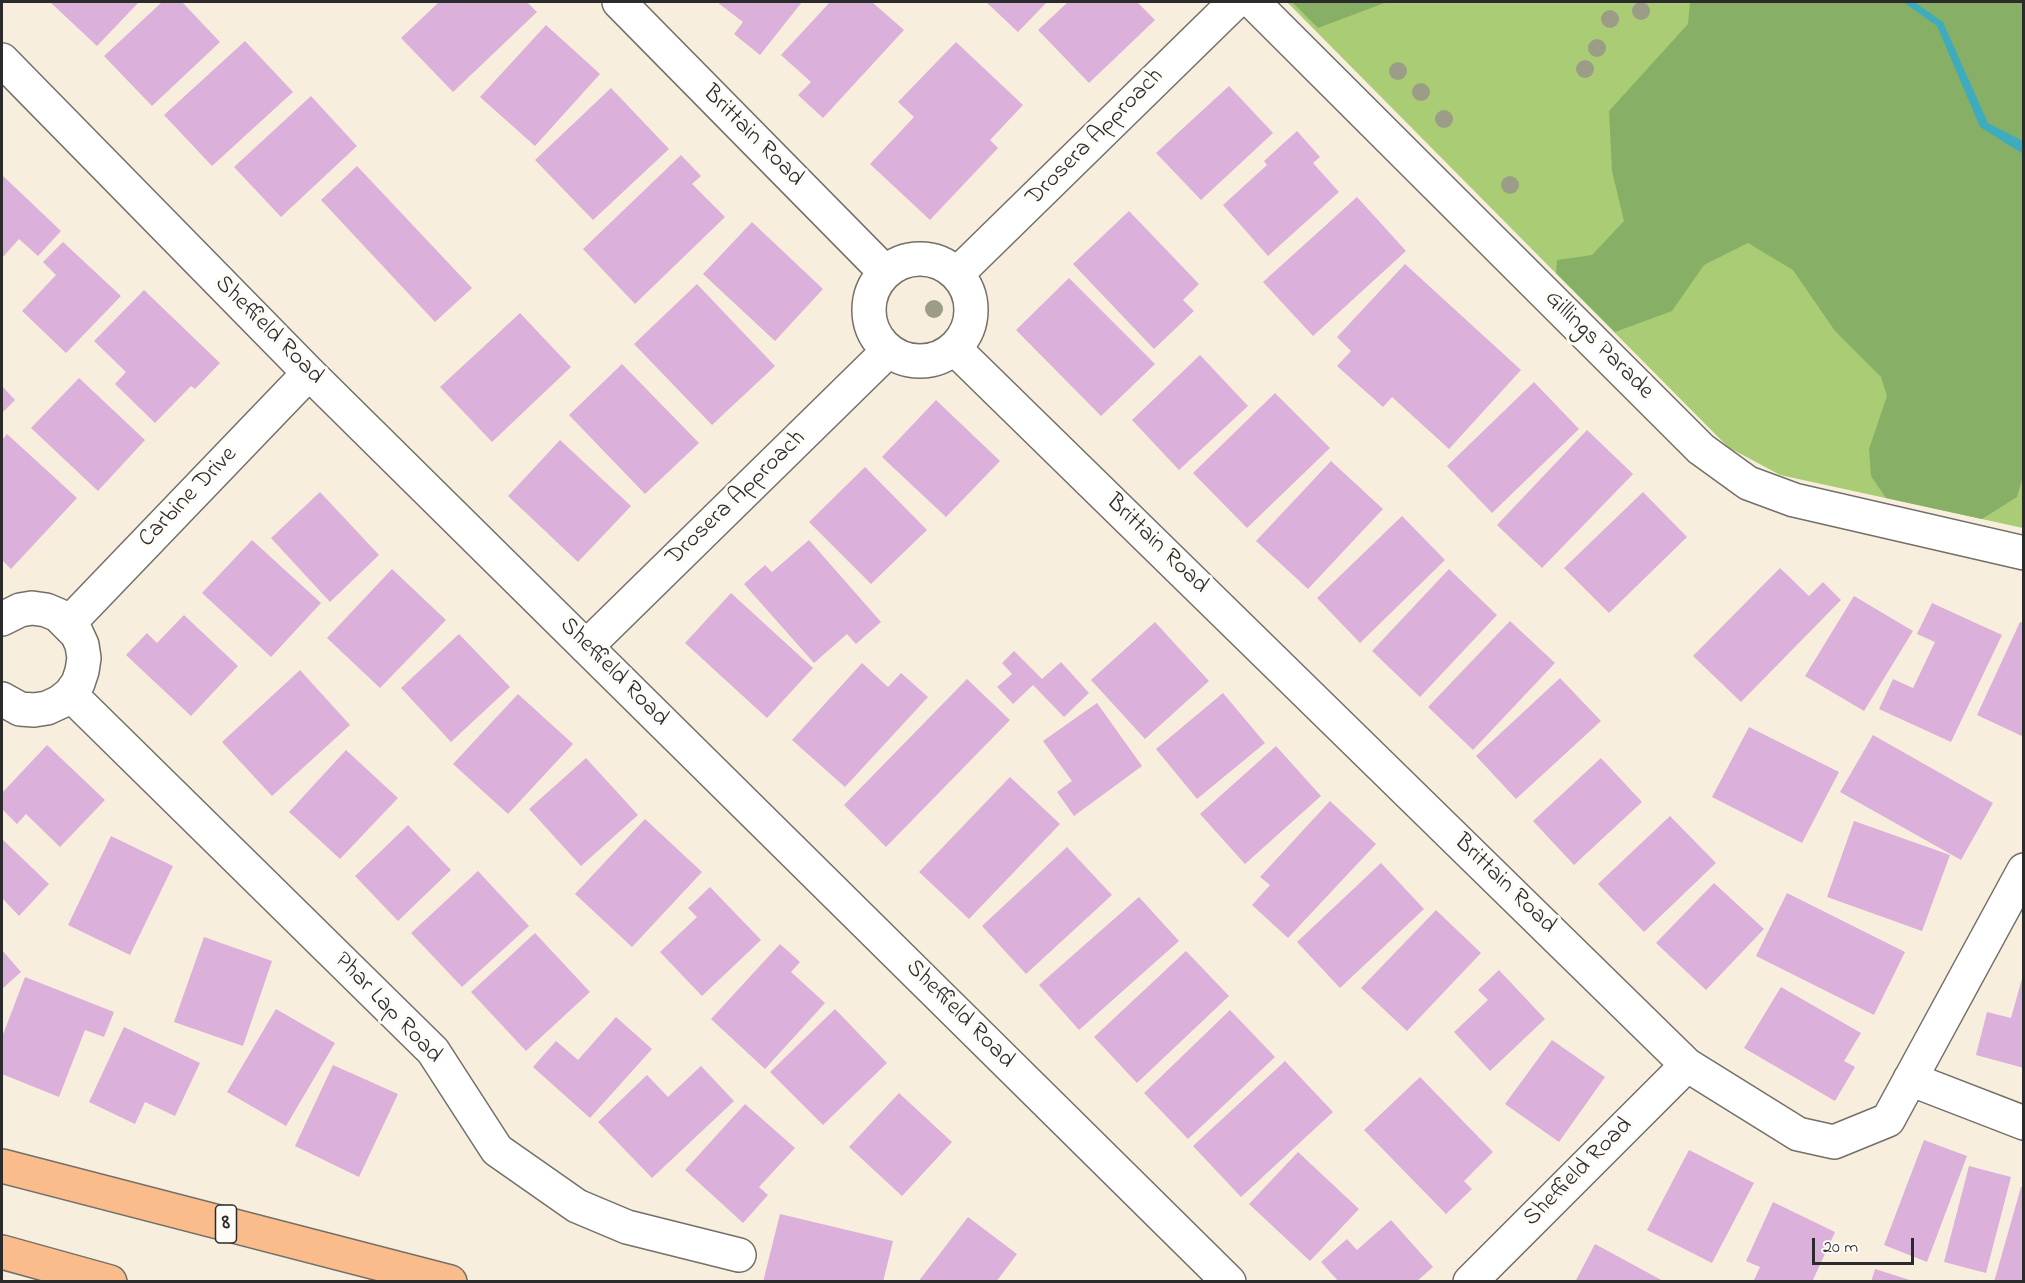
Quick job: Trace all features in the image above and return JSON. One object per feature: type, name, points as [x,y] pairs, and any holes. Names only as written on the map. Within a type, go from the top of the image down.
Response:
[{"type":"highway","name":"8","points":[[2,1166],[450,1281]]},
{"type":"highway","points":[[2,1252],[110,1281]]},
{"type":"street","name":"Brittain Road","points":[[618,2],[885,272]]},
{"type":"street","name":"Drosera Approach","points":[[957,274],[1235,2]]},
{"type":"street","name":"Gillings Parade","points":[[1253,2],[1701,449],[1748,483],[1794,500],[2024,553]]},
{"type":"street","name":"Sheffield Road","points":[[2,60],[309,373],[1229,1281]]},
{"type":"street","points":[[927,259],[946,265],[957,274],[970,296],[972,318],[966,334],[956,349],[928,362],[908,360],[888,351],[873,333],[868,312],[872,290],[885,272],[906,261],[927,259]]},
{"type":"street","name":"Brittain Road","points":[[956,349],[1687,1065],[1798,1134],[1834,1142],[1887,1120],[2024,870]]},
{"type":"street","name":"Drosera Approach","points":[[586,647],[888,351]]},
{"type":"street","name":"Carbine Drive","points":[[69,624],[309,373]]},
{"type":"street","points":[[2,619],[20,610],[33,608],[58,615],[77,634],[84,658],[78,683],[60,702],[47,708],[34,710],[21,709],[2,699]]},
{"type":"street","name":"Phar Lap Road","points":[[70,694],[433,1051],[497,1150],[577,1206],[627,1227],[739,1255]]},
{"type":"street","name":"Sheffield Road","points":[[1470,1281],[1687,1065]]},
{"type":"street","points":[[1910,1079],[2024,1123]]},
{"type":"green space","points":[[1287,2],[2023,2],[2023,528],[1780,475],[1728,447]]},
{"type":"green space","points":[[1292,2],[1387,2],[1318,28]]},
{"type":"green space","points":[[1690,2],[2023,2],[2023,476],[2017,497],[1982,519],[1886,498],[1871,476],[1869,449],[1887,396],[1881,377],[1835,331],[1793,270],[1748,243],[1704,265],[1672,311],[1615,332],[1556,273],[1557,260],[1592,255],[1624,221],[1612,171],[1609,111],[1688,24]]},
{"type":"water","points":[[1903,2],[1914,2],[1943,22],[1988,123],[2023,141],[2023,154],[1980,127],[1937,26]]},
{"type":"building","points":[[50,2],[139,2],[97,46]]},
{"type":"building","points":[[162,2],[182,2],[220,42],[152,106],[104,56]]},
{"type":"building","points":[[439,2],[527,2],[537,12],[453,92],[401,38]]},
{"type":"building","points":[[717,2],[802,2],[760,55],[734,34],[743,22]]},
{"type":"building","points":[[830,2],[872,2],[904,30],[823,118],[798,95],[811,82],[781,55]]},
{"type":"building","points":[[986,2],[1047,2],[1018,32]]},
{"type":"building","points":[[1068,2],[1137,2],[1155,20],[1089,83],[1038,30]]},
{"type":"building","points":[[546,25],[600,74],[535,146],[480,97]]},
{"type":"building","points":[[245,41],[293,92],[212,166],[164,115]]},
{"type":"building","points":[[956,42],[1023,105],[990,140],[998,148],[930,220],[870,164],[914,117],[898,102]]},
{"type":"building","points":[[1229,86],[1273,133],[1201,200],[1156,153]]},
{"type":"building","points":[[611,88],[669,149],[593,220],[535,160]]},
{"type":"building","points":[[311,96],[357,146],[281,217],[234,167]]},
{"type":"building","points":[[1297,131],[1320,157],[1313,163],[1339,192],[1268,256],[1223,205],[1267,165],[1264,161]]},
{"type":"building","points":[[681,155],[701,176],[692,184],[725,217],[635,304],[583,249]]},
{"type":"building","points":[[357,166],[472,288],[435,322],[321,200]]},
{"type":"building","points":[[2,175],[61,231],[38,256],[19,239],[2,258]]},
{"type":"building","points":[[1357,197],[1406,251],[1313,336],[1263,282]]},
{"type":"building","points":[[1129,211],[1199,284],[1183,300],[1194,311],[1154,349],[1073,264]]},
{"type":"building","points":[[752,222],[823,289],[775,341],[703,274]]},
{"type":"building","points":[[63,242],[121,296],[66,353],[22,311],[56,275],[43,262]]},
{"type":"building","points":[[1405,264],[1521,370],[1449,449],[1392,397],[1383,407],[1337,366],[1351,351],[1337,337]]},
{"type":"building","points":[[1069,278],[1155,364],[1101,416],[1016,330]]},
{"type":"building","points":[[697,284],[775,366],[712,425],[634,344]]},
{"type":"building","points":[[144,290],[220,363],[195,389],[191,386],[155,423],[115,384],[126,372],[94,341]]},
{"type":"building","points":[[520,313],[571,367],[492,442],[440,387]]},
{"type":"building","points":[[1200,355],[1248,406],[1179,470],[1132,420]]},
{"type":"building","points":[[622,364],[699,443],[645,494],[569,415]]},
{"type":"building","points":[[79,378],[145,440],[98,491],[31,428]]},
{"type":"building","points":[[1534,382],[1579,429],[1492,513],[1447,466]]},
{"type":"building","points":[[2,386],[15,400],[2,413]]},
{"type":"building","points":[[1275,393],[1330,448],[1247,528],[1193,473]]},
{"type":"building","points":[[936,400],[1000,461],[946,517],[882,457]]},
{"type":"building","points":[[1587,430],[1633,474],[1542,568],[1497,525]]},
{"type":"building","points":[[7,434],[77,498],[11,569],[2,560],[2,440]]},
{"type":"building","points":[[560,440],[631,506],[578,562],[508,496]]},
{"type":"building","points":[[1331,461],[1383,509],[1308,589],[1256,541]]},
{"type":"building","points":[[865,467],[927,530],[871,584],[809,522]]},
{"type":"building","points":[[320,492],[379,555],[330,602],[271,538]]},
{"type":"building","points":[[1643,492],[1687,537],[1609,613],[1564,568]]},
{"type":"building","points":[[1402,516],[1445,560],[1360,643],[1317,598]]},
{"type":"building","points":[[252,540],[321,603],[271,657],[202,593]]},
{"type":"building","points":[[809,540],[881,622],[856,644],[847,634],[814,663],[744,584],[765,565],[772,572]]},
{"type":"building","points":[[1780,568],[1809,596],[1823,582],[1841,600],[1741,702],[1693,656]]},
{"type":"building","points":[[392,569],[446,620],[380,688],[327,638]]},
{"type":"building","points":[[1449,569],[1497,615],[1420,697],[1372,651]]},
{"type":"building","points":[[731,593],[813,668],[767,718],[685,643]]},
{"type":"building","points":[[1854,596],[1913,631],[1864,711],[1805,676]]},
{"type":"building","points":[[1932,603],[2002,635],[1951,742],[1879,709],[1893,679],[1913,688],[1935,642],[1917,634]]},
{"type":"building","points":[[184,615],[238,666],[191,716],[126,655],[147,633],[157,643]]},
{"type":"building","points":[[1510,621],[1555,663],[1473,750],[1428,707]]},
{"type":"building","points":[[1155,622],[1209,681],[1145,739],[1091,680]]},
{"type":"building","points":[[2020,622],[2024,623],[2024,737],[1977,715]]},
{"type":"building","points":[[459,634],[510,687],[451,742],[401,688]]},
{"type":"building","points":[[1014,651],[1042,679],[1061,662],[1089,693],[1064,717],[1033,685],[1013,704],[997,687],[1012,674],[1002,663]]},
{"type":"building","points":[[862,663],[888,687],[901,673],[928,697],[845,787],[792,740]]},
{"type":"building","points":[[300,670],[350,725],[272,796],[222,742]]},
{"type":"building","points":[[1560,678],[1601,721],[1516,799],[1476,756]]},
{"type":"building","points":[[967,679],[1010,720],[886,847],[844,805]]},
{"type":"building","points":[[1223,693],[1265,743],[1197,799],[1156,749]]},
{"type":"building","points":[[518,694],[573,744],[508,814],[453,764]]},
{"type":"building","points":[[1097,703],[1142,766],[1074,816],[1057,792],[1072,781],[1043,741]]},
{"type":"building","points":[[1749,727],[1839,772],[1802,843],[1712,797]]},
{"type":"building","points":[[1873,735],[1993,803],[1961,860],[1840,792]]},
{"type":"building","points":[[47,745],[105,800],[60,847],[26,814],[17,824],[2,809],[2,793]]},
{"type":"building","points":[[1276,746],[1321,796],[1245,864],[1200,814]]},
{"type":"building","points":[[346,750],[398,798],[340,859],[289,812]]},
{"type":"building","points":[[586,758],[638,815],[581,866],[529,809]]},
{"type":"building","points":[[1601,758],[1642,802],[1574,865],[1533,821]]},
{"type":"building","points":[[1010,777],[1060,824],[969,919],[919,872]]},
{"type":"building","points":[[1330,801],[1376,844],[1288,938],[1252,905],[1270,885],[1260,877]]},
{"type":"building","points":[[1670,816],[1716,863],[1644,932],[1598,884]]},
{"type":"building","points":[[645,819],[702,872],[632,947],[575,894]]},
{"type":"building","points":[[1854,821],[1950,855],[1922,931],[1827,897]]},
{"type":"building","points":[[408,825],[451,870],[398,921],[355,876]]},
{"type":"building","points":[[111,836],[173,866],[130,955],[68,925]]},
{"type":"building","points":[[2,839],[49,884],[19,916],[2,898]]},
{"type":"building","points":[[1067,847],[1112,895],[1026,974],[982,926]]},
{"type":"building","points":[[1381,863],[1424,909],[1340,988],[1297,942]]},
{"type":"building","points":[[478,871],[529,926],[462,987],[411,933]]},
{"type":"building","points":[[1714,883],[1764,929],[1706,990],[1656,943]]},
{"type":"building","points":[[710,887],[761,940],[702,996],[660,952],[697,917],[688,908]]},
{"type":"building","points":[[1787,893],[1905,952],[1874,1015],[1756,956]]},
{"type":"building","points":[[1139,897],[1179,941],[1079,1030],[1039,985]]},
{"type":"building","points":[[1436,910],[1481,953],[1407,1031],[1361,988]]},
{"type":"building","points":[[535,933],[590,992],[526,1051],[471,992]]},
{"type":"building","points":[[204,937],[272,961],[243,1046],[174,1022]]},
{"type":"building","points":[[780,944],[800,962],[791,972],[825,1003],[765,1069],[711,1019]]},
{"type":"building","points":[[2,950],[21,972],[2,989]]},
{"type":"building","points":[[1186,951],[1229,996],[1137,1083],[1094,1037]]},
{"type":"building","points":[[1499,970],[1545,1019],[1490,1071],[1454,1032],[1488,1000],[1478,990]]},
{"type":"building","points":[[2023,975],[2024,1068],[1976,1055],[1987,1012],[2011,1018]]},
{"type":"building","points":[[25,977],[114,1012],[104,1037],[85,1030],[59,1097],[2,1074],[2,1037]]},
{"type":"building","points":[[1781,987],[1861,1033],[1844,1061],[1855,1067],[1835,1101],[1744,1048]]},
{"type":"building","points":[[276,1009],[335,1043],[286,1126],[227,1092]]},
{"type":"building","points":[[835,1009],[887,1063],[823,1125],[770,1072]]},
{"type":"building","points":[[1230,1010],[1275,1057],[1188,1139],[1144,1093]]},
{"type":"building","points":[[616,1017],[652,1049],[590,1118],[533,1067],[556,1041],[578,1060]]},
{"type":"building","points":[[124,1027],[200,1063],[175,1116],[145,1102],[135,1124],[89,1102]]},
{"type":"building","points":[[1552,1040],[1605,1077],[1559,1142],[1505,1104]]},
{"type":"building","points":[[1285,1061],[1333,1112],[1241,1197],[1193,1146]]},
{"type":"building","points":[[333,1065],[398,1094],[359,1177],[295,1146]]},
{"type":"building","points":[[701,1066],[734,1101],[652,1178],[598,1122],[647,1075],[668,1097]]},
{"type":"building","points":[[1420,1077],[1493,1152],[1464,1181],[1472,1189],[1446,1214],[1364,1130]]},
{"type":"building","points":[[899,1093],[952,1142],[902,1196],[849,1147]]},
{"type":"building","points":[[745,1104],[795,1148],[759,1187],[768,1195],[743,1223],[685,1170]]},
{"type":"building","points":[[1924,1140],[1967,1156],[1927,1262],[1884,1245]]},
{"type":"building","points":[[1689,1150],[1754,1183],[1712,1263],[1647,1230]]},
{"type":"building","points":[[1298,1152],[1359,1209],[1310,1261],[1249,1204]]},
{"type":"building","points":[[1969,1166],[2011,1177],[1986,1273],[1944,1262]]},
{"type":"building","points":[[2021,1187],[2024,1188],[2024,1282],[1994,1282]]},
{"type":"building","points":[[1773,1202],[1835,1232],[1812,1282],[1753,1282],[1760,1267],[1746,1261]]},
{"type":"building","points":[[780,1214],[893,1241],[883,1282],[763,1282]]},
{"type":"building","points":[[968,1217],[1017,1254],[996,1282],[918,1282]]},
{"type":"building","points":[[1391,1220],[1433,1267],[1416,1282],[1339,1282],[1321,1262],[1347,1239],[1357,1250]]},
{"type":"building","points":[[1595,1244],[1665,1282],[1575,1282]]},
{"type":"building","points":[[1875,1269],[1913,1281],[1913,1282],[1871,1282]]}]
